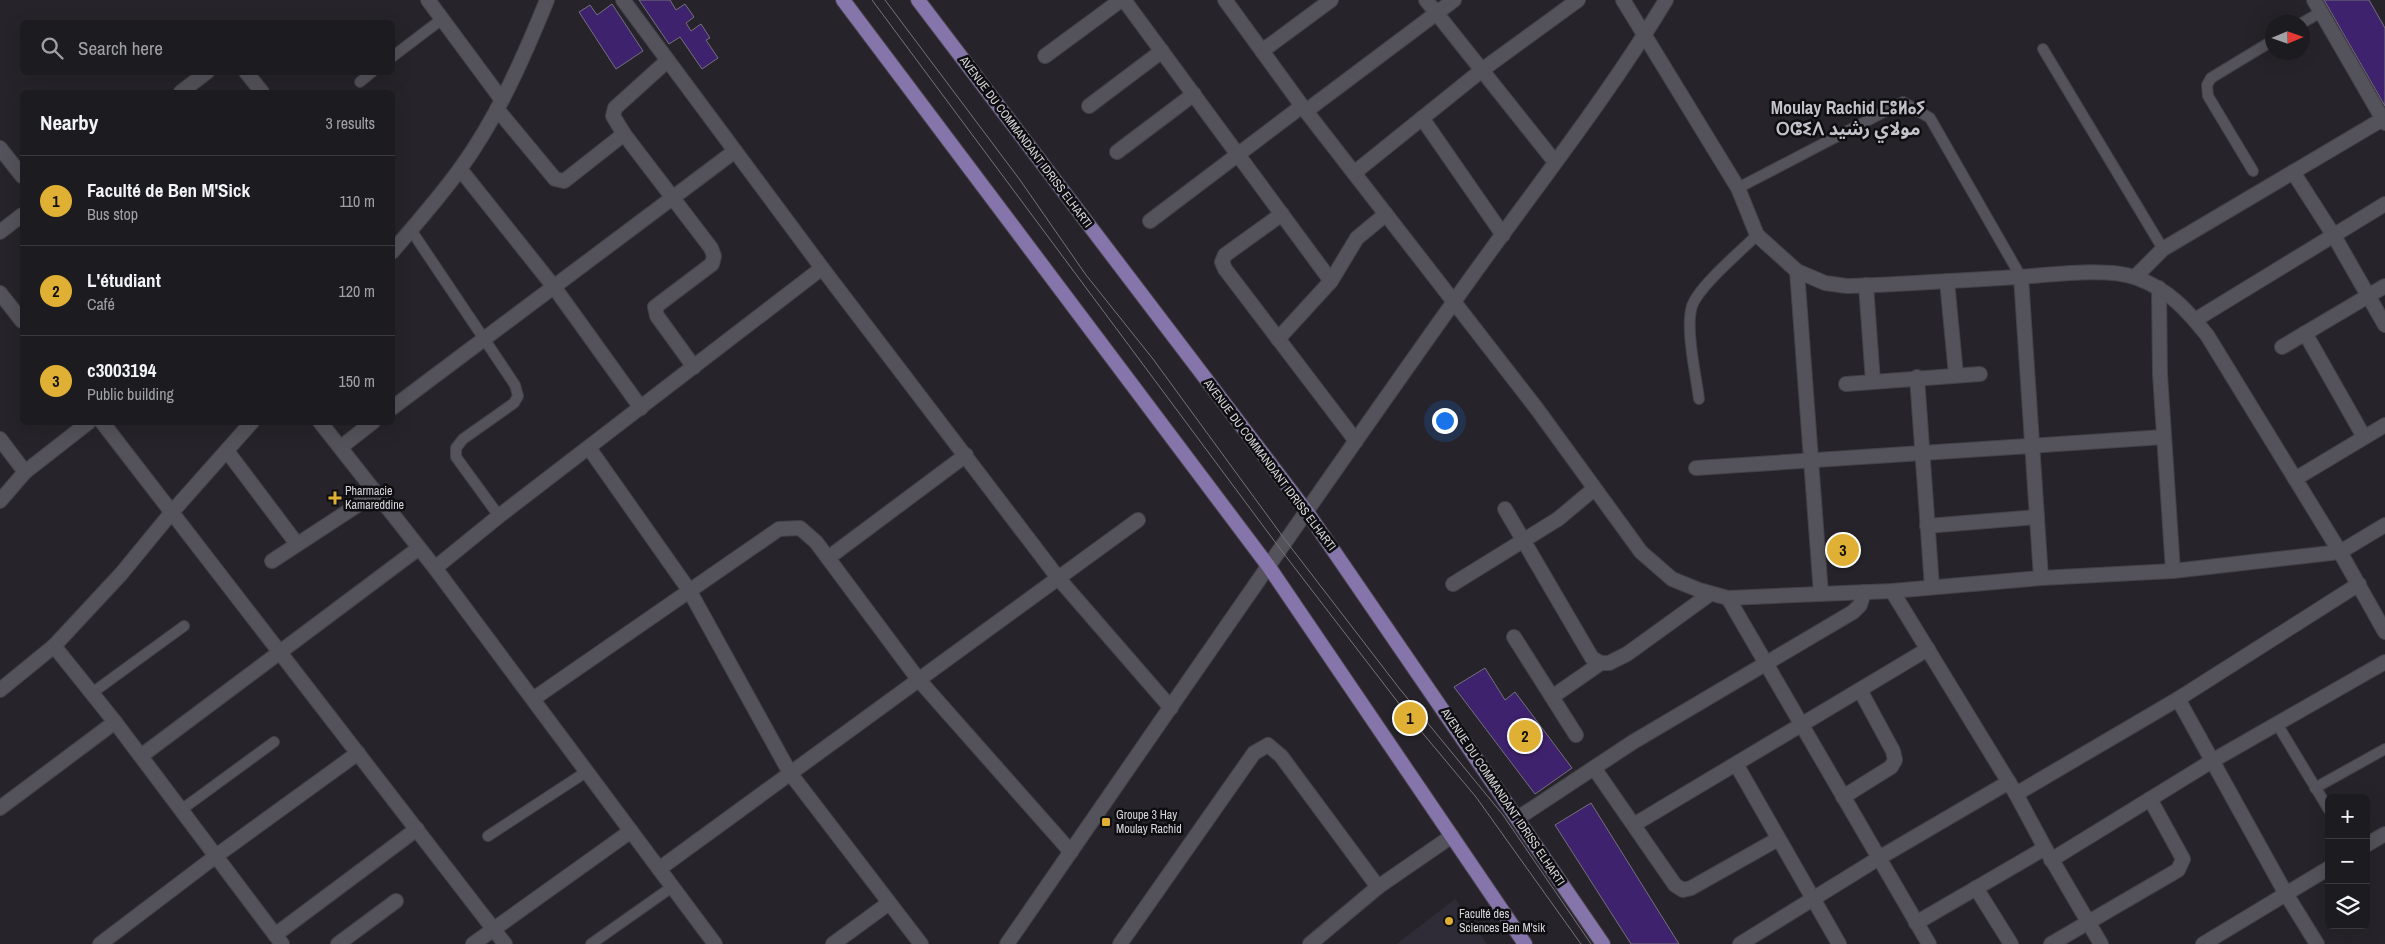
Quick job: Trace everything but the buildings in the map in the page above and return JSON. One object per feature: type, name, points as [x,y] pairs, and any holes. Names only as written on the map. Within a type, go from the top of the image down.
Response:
[{"type":"main road","points":[[843,0],[1269,567],[1525,944]]},
{"type":"main road","name":"AVENUE DU COMMANDANT IDRISS ELHARTI","points":[[918,0],[1307,512],[1604,944]]},
{"type":"street","points":[[428,0],[500,105],[552,175],[559,181],[568,178],[624,134]]},
{"type":"street","points":[[395,249],[460,169],[500,105],[526,51],[547,0]]},
{"type":"street","points":[[623,0],[822,268],[1060,578],[1171,708]]},
{"type":"street","points":[[1045,56],[1123,0],[1331,280]]},
{"type":"street","points":[[1225,0],[1304,108],[1536,408],[1641,552],[1672,579],[1710,594],[1728,598],[1892,591],[2041,578],[2173,571],[2340,552],[2385,526]]},
{"type":"street","points":[[1262,51],[1331,0]]},
{"type":"street","points":[[1426,0],[1556,162]]},
{"type":"street","points":[[1150,221],[1238,155],[1454,0]]},
{"type":"street","points":[[1354,173],[1482,70],[1578,0]]},
{"type":"street","points":[[1623,0],[1738,188],[1757,235],[1797,271],[1825,283],[1848,286],[2104,273],[2135,277],[2159,288],[2186,308],[2207,335],[2295,478],[2359,584],[2385,632]]},
{"type":"street","points":[[1007,944],[1454,301],[1556,162],[1645,35],[1666,0]]},
{"type":"street","points":[[2135,277],[2163,249],[2384,121],[2318,6]]},
{"type":"street","points":[[1089,106],[1162,51]]},
{"type":"street","points":[[667,61],[615,108],[613,116],[624,134],[711,248],[714,256],[712,264],[655,307],[657,316],[694,368]]},
{"type":"street","points":[[184,90],[202,75]]},
{"type":"street","points":[[248,75],[260,90]]},
{"type":"street","points":[[1117,152],[1194,94]]},
{"type":"street","points":[[1422,118],[1503,235]]},
{"type":"street","points":[[0,148],[20,173]]},
{"type":"street","points":[[395,406],[735,151]]},
{"type":"street","points":[[460,169],[554,287],[641,408]]},
{"type":"street","points":[[2293,172],[2334,236],[2385,325]]},
{"type":"street","points":[[2196,320],[2385,204]]},
{"type":"street","points":[[1282,214],[1225,255],[1222,262],[1225,269],[1356,441]]},
{"type":"street","points":[[1278,339],[1331,280],[1358,238],[1386,214]]},
{"type":"street","points":[[0,232],[20,216]]},
{"type":"street","points":[[435,568],[499,516],[822,268]]},
{"type":"street","points":[[1797,271],[1821,594]]},
{"type":"street","points":[[2020,277],[2041,578]]},
{"type":"street","points":[[1947,281],[1956,375]]},
{"type":"street","points":[[1866,285],[1873,382]]},
{"type":"street","points":[[2282,347],[2385,286]]},
{"type":"street","points":[[2159,288],[2160,374],[2173,571]]},
{"type":"street","points":[[0,293],[20,318]]},
{"type":"street","points":[[2306,333],[2364,437]]},
{"type":"street","points":[[1846,384],[1980,374]]},
{"type":"street","points":[[1917,378],[1932,587]]},
{"type":"street","points":[[0,501],[25,472],[85,425]]},
{"type":"street","points":[[104,425],[505,944]]},
{"type":"street","points":[[0,690],[54,646],[121,574],[172,512],[249,425]]},
{"type":"street","points":[[323,425],[435,568],[715,944]]},
{"type":"street","points":[[341,447],[369,425]]},
{"type":"street","points":[[2295,478],[2385,425]]},
{"type":"street","points":[[1696,468],[2164,437]]},
{"type":"street","points":[[0,439],[25,472]]},
{"type":"street","points":[[589,448],[689,590],[790,773],[921,944]]},
{"type":"street","points":[[226,451],[297,544]]},
{"type":"street","points":[[828,558],[966,455]]},
{"type":"street","points":[[1453,584],[1558,519],[1594,488]]},
{"type":"street","points":[[272,562],[376,493]]},
{"type":"street","points":[[1505,510],[1592,658],[1600,663],[1609,663],[1627,654],[1710,594]]},
{"type":"street","points":[[1928,526],[2037,517]]},
{"type":"street","points":[[659,869],[1138,520]]},
{"type":"street","points":[[533,699],[779,529],[800,528],[816,542],[918,679],[1071,852]]},
{"type":"street","points":[[141,756],[281,654],[419,548]]},
{"type":"street","points":[[1740,944],[1879,858],[2178,699],[2359,584]]},
{"type":"street","points":[[1892,591],[2013,788],[2048,854],[2101,944]]},
{"type":"street","points":[[1518,818],[1594,768],[1765,663],[1853,612],[1860,605],[1864,592]]},
{"type":"street","points":[[1728,598],[1929,944]]},
{"type":"street","points":[[1514,637],[1576,735]]},
{"type":"street","points":[[54,646],[116,722],[278,939],[417,829]]},
{"type":"street","points":[[1635,824],[1928,649]]},
{"type":"street","points":[[1916,923],[1976,888],[2048,854],[2150,799],[2212,761],[2385,662]]},
{"type":"street","points":[[1552,697],[1600,663]]},
{"type":"street","points":[[1843,797],[1890,767],[1895,760],[1893,751],[1860,690]]},
{"type":"street","points":[[2178,699],[2286,894],[2317,944]]},
{"type":"street","points":[[0,808],[116,722]]},
{"type":"street","points":[[1120,944],[1254,752],[1268,746],[1281,756],[1378,887]]},
{"type":"street","points":[[100,944],[216,856],[358,753]]},
{"type":"street","points":[[1736,764],[1839,944]]},
{"type":"street","points":[[1594,768],[1635,824],[1675,884],[1683,890],[1691,888],[1778,839]]},
{"type":"street","points":[[2051,944],[2178,870],[2182,865],[2183,859],[2150,799]]},
{"type":"street","points":[[473,944],[631,831]]},
{"type":"street","points":[[2370,843],[2385,834]]},
{"type":"street","points":[[1310,944],[1378,887],[1452,836]]},
{"type":"street","points":[[2203,944],[2325,870]]},
{"type":"street","points":[[1976,888],[2011,944]]},
{"type":"street","points":[[338,944],[396,902]]},
{"type":"street","points":[[833,944],[889,903]]},
{"type":"lane","points":[[395,55],[442,19]]},
{"type":"lane","points":[[2253,171],[2208,96],[2207,85],[2211,78],[2265,45]]},
{"type":"lane","points":[[2043,49],[2163,249]]},
{"type":"lane","points":[[360,82],[368,75]]},
{"type":"lane","points":[[1738,188],[1903,102],[1930,118],[2020,277]]},
{"type":"lane","points":[[411,230],[515,385],[518,396],[514,403],[463,440],[456,448],[456,457],[499,516]]},
{"type":"lane","points":[[1699,399],[1689,322],[1692,305],[1702,290],[1757,235]]},
{"type":"lane","points":[[92,693],[184,626]]},
{"type":"lane","points":[[2276,724],[2325,804]]},
{"type":"lane","points":[[182,810],[274,742]]},
{"type":"lane","points":[[2315,788],[2385,748]]},
{"type":"lane","points":[[488,836],[586,772]]},
{"type":"lane","points":[[591,944],[672,887]]},
{"type":"shaded area","name":"Faculté des Sciences Ben M'sik","points":[[1455,899],[1487,944],[1397,944]]},
{"type":"tram line","points":[[872,0],[1281,550],[1410,718],[1476,797],[1581,944]]},
{"type":"tram line","points":[[885,0],[1020,180],[1086,275],[1153,359],[1286,541],[1399,688],[1503,815],[1591,944]]},
{"type":"place","name":"Pharmacie Kamareddine","points":[[335,498]]},
{"type":"place","name":"c3003194","points":[[1843,550]]},
{"type":"place","name":"Faculté de Ben M'Sick","points":[[1410,718]]},
{"type":"place","name":"L'étudiant","points":[[1525,736]]},
{"type":"place","name":"Groupe 3 Hay Moulay Rachid","points":[[1106,822]]},
{"type":"place","name":"Faculté des Sciences Ben M'sik","points":[[1449,921]]},
{"type":"district","name":"Moulay Rachid ⵎⵓⵍⴰⵢ ⵔⵛⵉⴷ مولاي رشيد","points":[[1848,117]]}]
